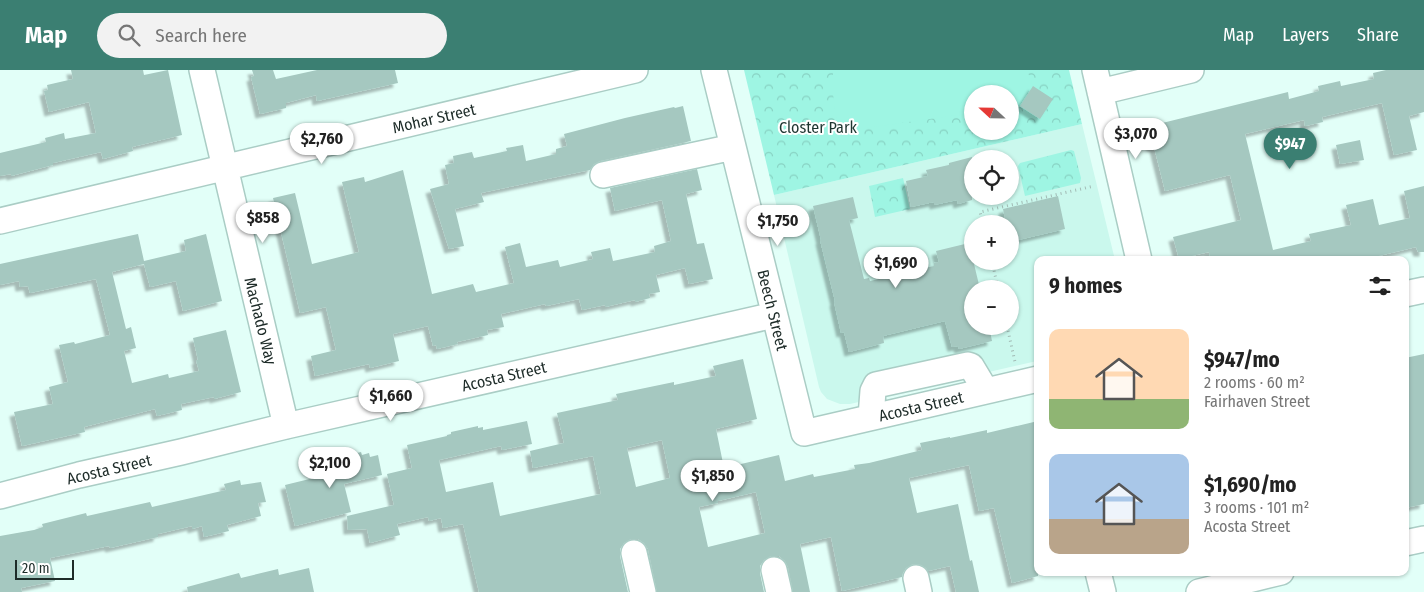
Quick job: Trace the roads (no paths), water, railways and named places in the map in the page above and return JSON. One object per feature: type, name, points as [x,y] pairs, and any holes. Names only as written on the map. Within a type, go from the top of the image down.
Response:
[{"type":"street","name":"Machado Way","points":[[202,70],[286,426]]},
{"type":"street","name":"Mohar Street","points":[[0,221],[224,168],[583,76],[635,70]]},
{"type":"street","name":"Beech Street","points":[[714,70],[804,433]]},
{"type":"street","points":[[1138,256],[1097,81],[1191,70]]},
{"type":"street","points":[[603,175],[733,147]]},
{"type":"street","points":[[1409,293],[1424,290]]},
{"type":"street","name":"Acosta Street","points":[[0,496],[79,475],[286,426],[774,315]]},
{"type":"street","name":"Acosta Street","points":[[804,433],[1034,380]]},
{"type":"street","points":[[1409,543],[1424,539]]},
{"type":"street","points":[[634,553],[643,592]]},
{"type":"street","points":[[1099,576],[1103,592]]},
{"type":"street","points":[[1214,586],[1262,576]]},
{"type":"park label","name":"Closter Park","points":[[818,127]]}]
